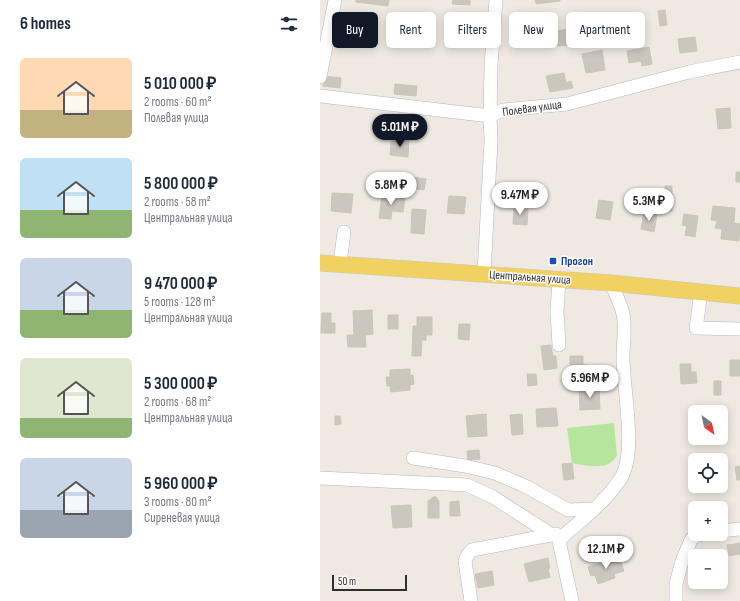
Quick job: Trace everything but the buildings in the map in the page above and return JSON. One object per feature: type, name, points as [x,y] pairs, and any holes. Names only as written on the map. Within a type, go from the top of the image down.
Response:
[{"type":"main road","name":"Центральная улица","points":[[320,263],[611,283],[740,296]]},
{"type":"street","points":[[320,77],[335,0]]},
{"type":"street","points":[[484,274],[491,141],[491,65],[496,0]]},
{"type":"street","name":"Полевая улица","points":[[320,96],[490,116],[503,110],[567,104],[689,72],[740,62]]},
{"type":"street","points":[[340,264],[344,232]]},
{"type":"street","points":[[559,279],[557,312],[559,345]]},
{"type":"street","points":[[572,601],[559,541],[566,532],[602,501],[626,468],[628,454],[627,410],[623,358],[623,313],[611,283]]},
{"type":"street","points":[[701,292],[696,328],[740,329]]},
{"type":"street","points":[[413,458],[465,466],[495,473],[527,486],[568,510],[594,509]]},
{"type":"street","points":[[320,478],[467,485],[493,497],[552,535]]},
{"type":"street","points":[[728,531],[740,529]]},
{"type":"street","points":[[471,601],[465,561],[472,550],[566,532]]},
{"type":"street","points":[[676,601],[676,584],[682,561],[691,541]]},
{"type":"green space","points":[[614,423],[617,456],[610,463],[597,466],[572,463],[567,428]]},
{"type":"place","name":"Прогон","points":[[553,261]]}]
